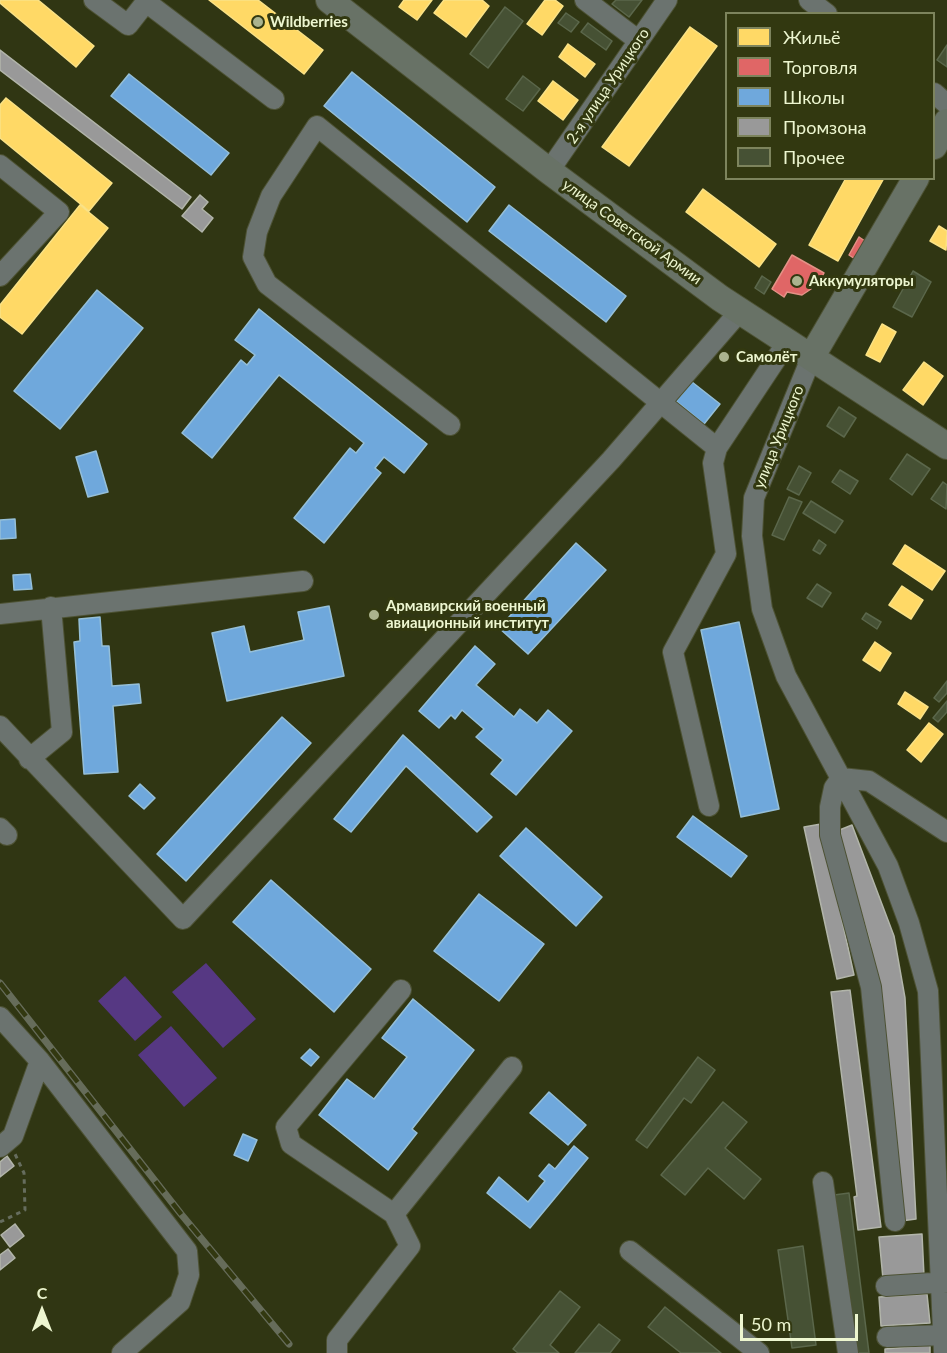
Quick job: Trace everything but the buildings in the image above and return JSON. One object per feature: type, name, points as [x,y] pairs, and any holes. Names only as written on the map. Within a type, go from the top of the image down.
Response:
[{"type":"main road","name":"улица Советской Армии","points":[[329,0],[549,171],[740,312],[812,356],[947,446]]},
{"type":"main road","points":[[935,143],[947,122]]},
{"type":"main road","name":"улица Урицкого","points":[[812,356],[915,180]]},
{"type":"street","points":[[94,0],[128,25],[146,2],[274,99]]},
{"type":"street","points":[[585,0],[639,41]]},
{"type":"street","name":"2-я улица Урицкого","points":[[549,171],[667,0]]},
{"type":"street","points":[[809,0],[824,12]]},
{"type":"street","points":[[935,95],[947,104]]},
{"type":"street","points":[[450,425],[267,284],[254,257],[257,232],[271,196],[317,126],[717,448]]},
{"type":"street","points":[[0,165],[58,212],[0,276]]},
{"type":"street","points":[[0,726],[183,919],[611,460],[740,312]]},
{"type":"street","points":[[709,806],[673,652],[726,554],[713,463],[717,448],[788,341]]},
{"type":"street","name":"улица Урицкого","points":[[812,356],[754,498],[752,536],[762,609],[786,676],[888,866],[909,923],[928,991],[945,1282],[943,1344]]},
{"type":"street","points":[[0,614],[303,581]]},
{"type":"street","points":[[29,759],[62,732],[51,607]]},
{"type":"street","points":[[896,1221],[871,987],[830,835],[830,807],[834,788],[842,778],[869,781],[947,832]]},
{"type":"street","points":[[337,1353],[337,1340],[410,1246],[394,1214],[291,1144],[286,1126],[401,990]]},
{"type":"street","points":[[0,1017],[40,1061],[187,1251],[189,1275],[180,1302],[122,1353]]},
{"type":"street","points":[[4,1143],[13,1136],[40,1061]]},
{"type":"street","points":[[394,1214],[512,1067]]},
{"type":"street","points":[[823,1182],[848,1353]]},
{"type":"street","points":[[630,1251],[759,1353]]},
{"type":"street","points":[[886,1286],[945,1282]]},
{"type":"street","points":[[887,1337],[943,1344]]},
{"type":"path","points":[[0,1222],[25,1210],[24,1173],[4,1143]]},
{"type":"shaded area","points":[[206,963],[256,1019],[223,1048],[172,992]]},
{"type":"shaded area","points":[[125,976],[162,1017],[135,1041],[98,1001]]},
{"type":"shaded area","points":[[171,1026],[217,1078],[184,1107],[138,1055]]},
{"type":"railway","points":[[0,983],[181,1214],[289,1344]]},
{"type":"place","name":"Wildberries","points":[[258,22]]},
{"type":"place","name":"Аккумуляторы","points":[[797,281]]},
{"type":"place","name":"Самолёт","points":[[724,357]]},
{"type":"place","name":"Армавирский военный авиационный институт","points":[[374,615]]}]
